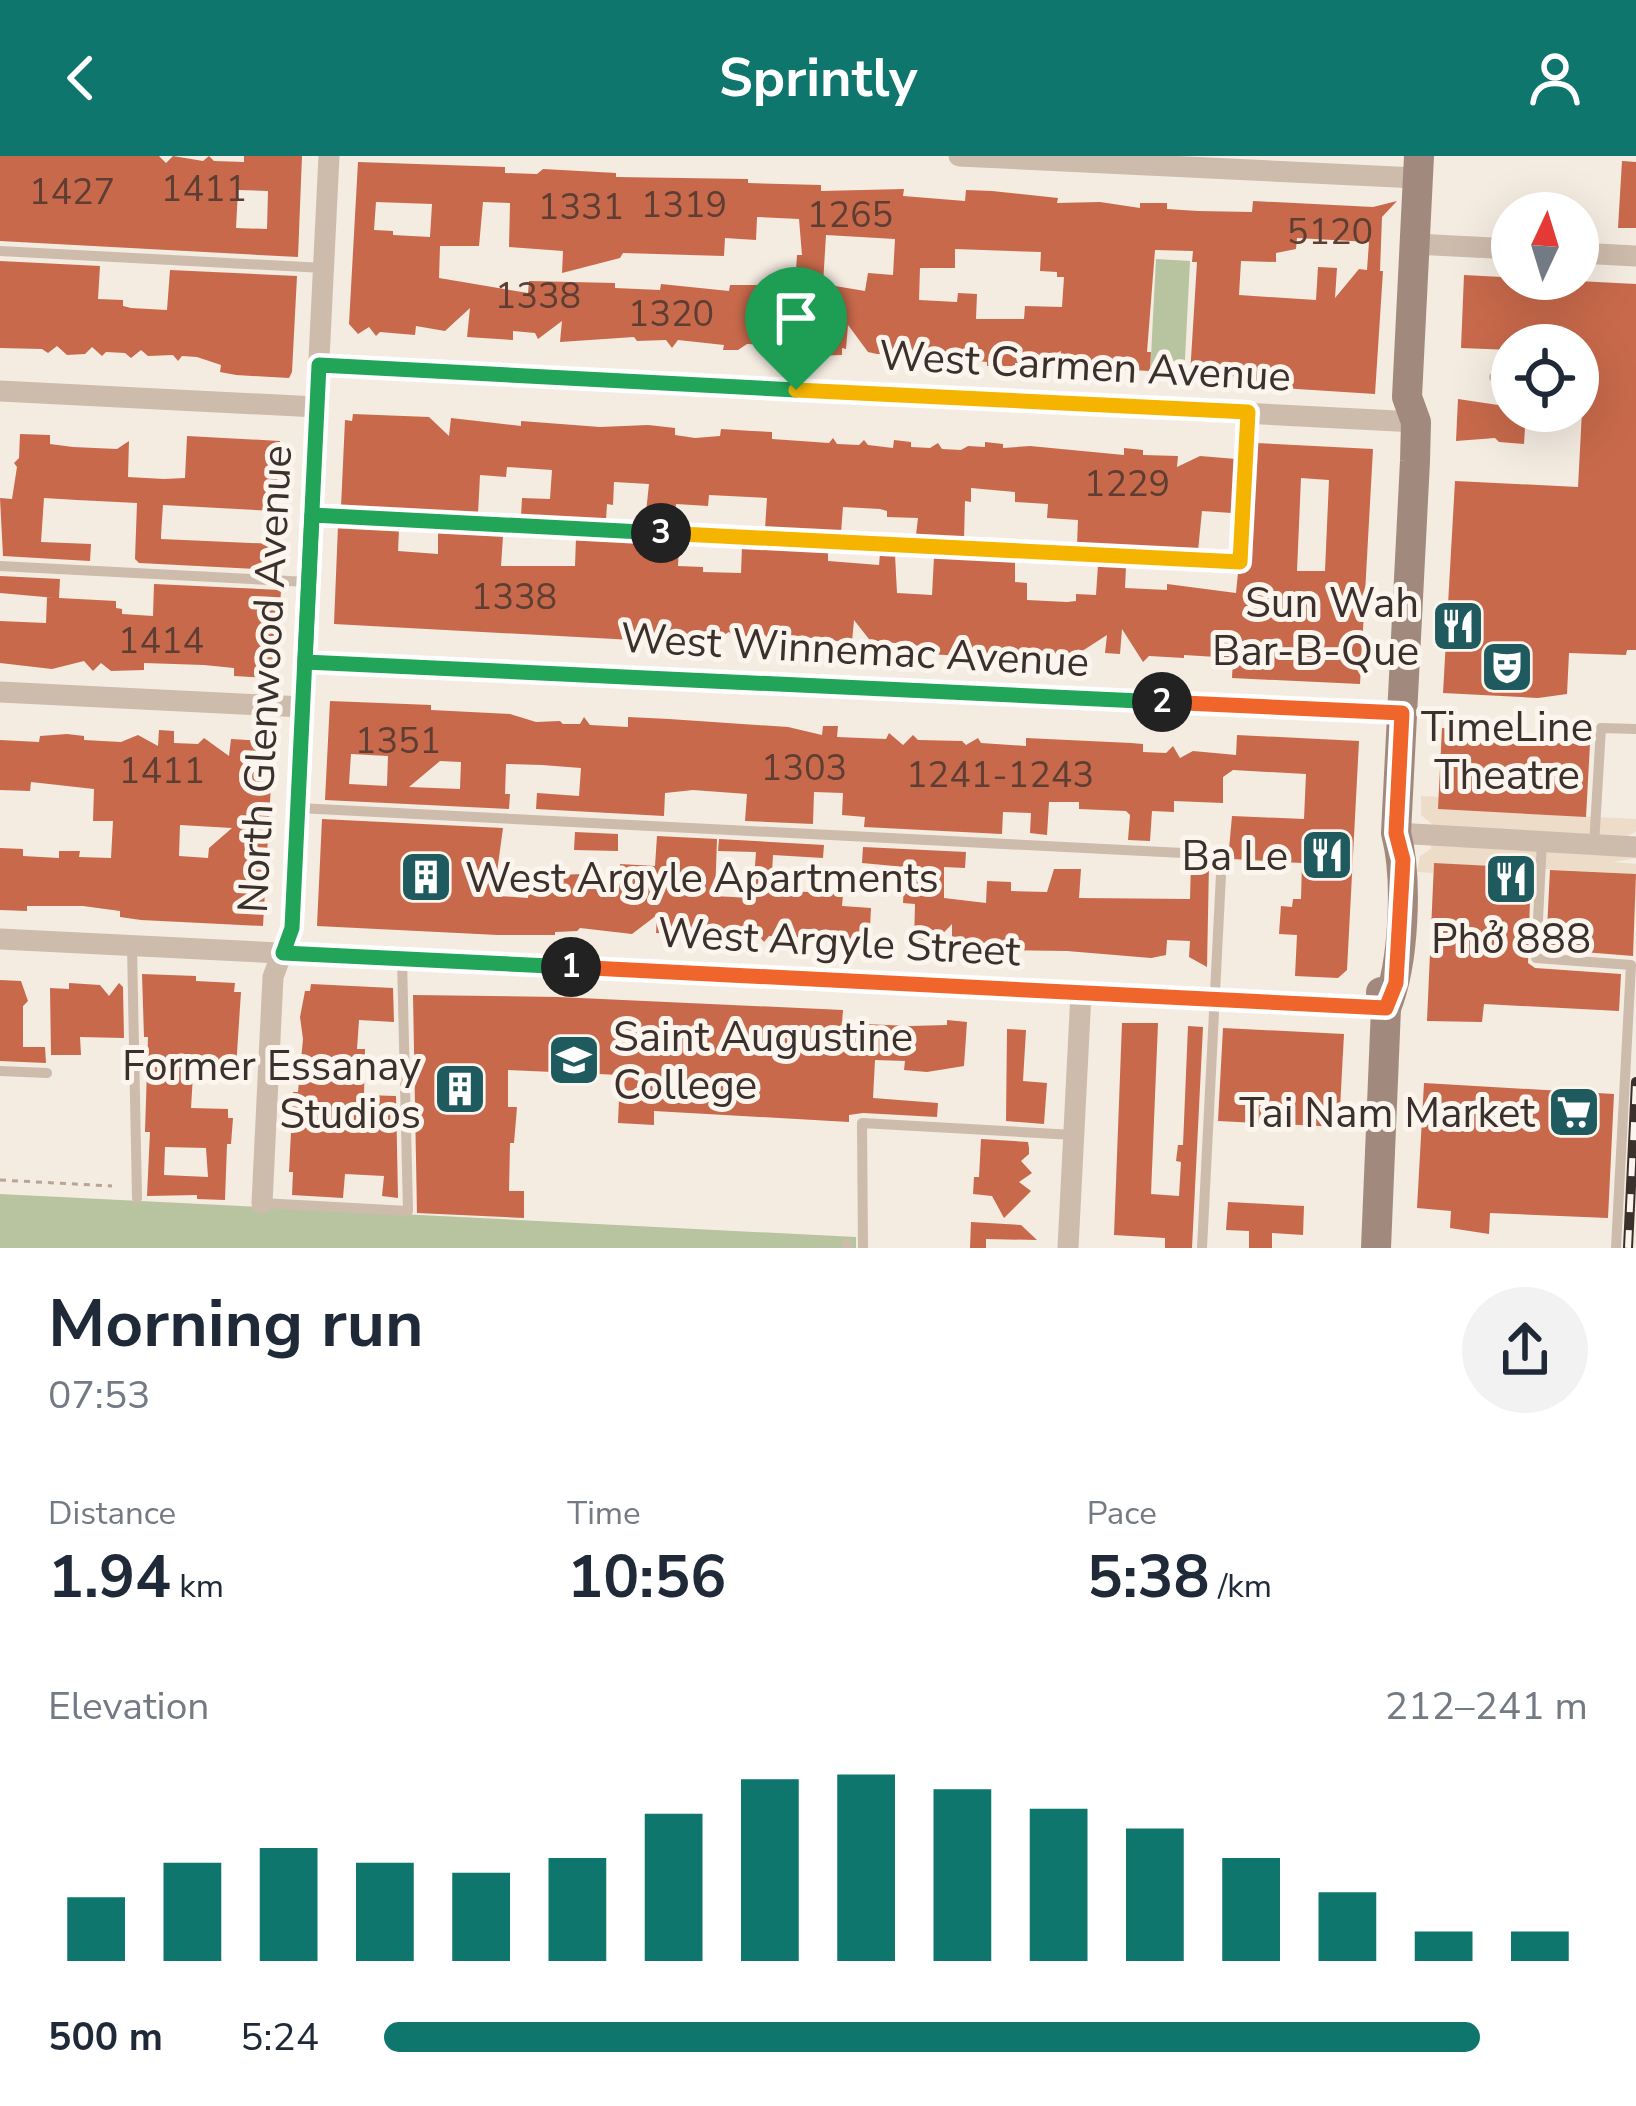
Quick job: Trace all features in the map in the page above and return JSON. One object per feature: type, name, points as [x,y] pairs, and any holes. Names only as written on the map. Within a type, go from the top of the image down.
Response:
[{"type":"main road","points":[[1376,1248],[1386,1008],[1396,983],[1403,860],[1396,833],[1415,422],[1407,398],[1424,244],[1425,163]]},
{"type":"street","name":"North Glenwood Avenue","points":[[262,1202],[273,977],[292,928],[329,156]]},
{"type":"street","points":[[959,156],[1425,163]]},
{"type":"street","points":[[1424,244],[1491,248]]},
{"type":"street","points":[[1599,254],[1636,256]]},
{"type":"street","name":"West Carmen Avenue","points":[[319,365],[1415,422]]},
{"type":"street","points":[[0,391],[317,407]]},
{"type":"street","name":"West Winnemac Avenue","points":[[305,662],[1402,713]]},
{"type":"street","points":[[0,692],[302,706]]},
{"type":"street","points":[[1396,833],[1636,847]]},
{"type":"street","name":"West Argyle Street","points":[[0,939],[1386,1008]]},
{"type":"street","points":[[1068,1248],[1082,993]]},
{"type":"lane","points":[[0,250],[324,268]]},
{"type":"lane","points":[[312,515],[1240,562],[1248,412]]},
{"type":"lane","points":[[0,566],[308,582]]},
{"type":"lane","points":[[1594,844],[1601,728],[1636,729]]},
{"type":"lane","points":[[298,808],[1222,855],[1202,1248]]},
{"type":"lane","points":[[1543,842],[1536,958],[1631,965],[1616,1248]]},
{"type":"lane","points":[[132,946],[137,1198]]},
{"type":"lane","points":[[262,1202],[408,1211],[402,959]]},
{"type":"lane","points":[[0,1071],[47,1073]]},
{"type":"lane","points":[[863,1248],[862,1123],[1074,1135]]},
{"type":"path","points":[[0,1180],[112,1186]]},
{"type":"green space","points":[[1156,259],[1190,261],[1184,378],[1150,376]]},
{"type":"green space","points":[[0,1194],[856,1237],[856,1248],[0,1248]]},
{"type":"shaded area","points":[[1421,796],[1439,797],[1439,809],[1636,819],[1636,831],[1628,836],[1636,837],[1636,858],[1613,862],[1636,864],[1636,874],[1434,863],[1433,873],[1417,872],[1420,856],[1431,849],[1432,824],[1421,815]]},
{"type":"building","points":[[0,156],[159,156],[166,163],[173,156],[244,162],[244,156],[302,156],[298,257],[0,241]],"holes":[[[238,190],[268,191],[267,229],[236,228]]]},
{"type":"building","points":[[1622,161],[1636,162],[1636,228],[1618,228]]},
{"type":"building","points":[[358,162],[505,167],[505,173],[537,174],[543,169],[616,173],[616,177],[748,179],[748,183],[821,185],[821,191],[904,189],[903,196],[965,201],[966,190],[992,191],[1058,198],[1057,203],[1140,208],[1140,203],[1167,203],[1167,209],[1198,211],[1252,212],[1253,201],[1373,207],[1397,201],[1382,217],[1375,394],[1251,386],[1252,377],[1190,375],[1197,262],[1192,262],[1193,251],[1155,250],[1147,352],[1151,352],[1150,371],[1075,367],[1057,381],[1061,351],[1015,366],[987,366],[987,362],[915,353],[877,354],[868,352],[848,325],[842,355],[794,356],[786,347],[747,344],[738,350],[723,350],[724,345],[678,340],[672,348],[666,340],[637,341],[634,337],[560,342],[562,321],[538,339],[535,333],[513,331],[513,340],[467,337],[470,308],[445,331],[416,326],[415,335],[380,332],[376,336],[369,327],[358,334],[349,324]],"holes":[[[376,202],[432,204],[430,237],[374,230]],[[483,202],[510,203],[509,247],[563,251],[562,273],[620,258],[623,253],[724,256],[725,238],[756,240],[757,217],[799,219],[802,255],[797,255],[795,285],[730,285],[729,291],[529,281],[528,293],[439,278],[440,246],[479,246]],[[826,235],[895,239],[893,275],[868,273],[865,291],[823,284]],[[1297,238],[1369,242],[1367,270],[1359,269],[1335,298],[1337,268],[1318,267],[1316,300],[1239,295],[1241,261],[1276,262],[1276,253],[1296,249]],[[955,249],[1041,252],[1040,271],[1064,277],[1062,307],[1025,306],[1024,319],[976,319],[977,294],[958,293],[957,302],[919,300],[920,268],[955,268]]]},
{"type":"building","points":[[0,261],[100,266],[98,299],[123,300],[123,306],[131,308],[167,310],[170,270],[297,276],[292,372],[289,378],[236,375],[220,372],[221,365],[197,357],[182,356],[178,361],[173,355],[148,356],[141,350],[131,358],[125,353],[102,356],[92,347],[85,354],[67,355],[57,346],[48,353],[0,348]]},
{"type":"building","points":[[1464,275],[1491,276],[1491,300],[1599,300],[1599,282],[1636,284],[1636,650],[1627,650],[1626,655],[1569,653],[1567,694],[1538,698],[1443,693],[1455,481],[1578,487],[1581,432],[1599,432],[1599,324],[1491,324],[1491,349],[1461,348]]},
{"type":"building","points":[[1458,399],[1491,404],[1491,432],[1525,432],[1524,444],[1495,438],[1456,441]]},
{"type":"building","points":[[353,414],[429,417],[449,436],[451,418],[521,426],[521,421],[648,425],[675,428],[675,435],[695,438],[720,436],[721,429],[772,432],[772,439],[829,443],[833,438],[837,444],[859,445],[864,440],[868,445],[893,448],[894,440],[911,442],[911,447],[930,448],[938,443],[942,449],[961,450],[985,447],[985,442],[1003,444],[1003,448],[1124,455],[1124,448],[1143,450],[1143,455],[1178,456],[1177,467],[1200,456],[1236,459],[1232,513],[1202,511],[1198,551],[1077,545],[1078,520],[1047,518],[1048,504],[1015,502],[1015,492],[971,488],[971,502],[965,501],[964,539],[916,535],[918,518],[843,507],[841,533],[765,529],[767,498],[709,495],[708,506],[676,504],[674,524],[645,522],[649,484],[614,482],[613,505],[607,504],[606,520],[521,516],[522,498],[550,499],[552,470],[507,467],[506,477],[480,475],[478,514],[341,507],[345,420],[352,421]]},
{"type":"building","points":[[20,434],[50,435],[50,444],[73,447],[117,449],[129,441],[128,477],[164,479],[185,478],[187,436],[280,441],[275,511],[163,505],[161,535],[161,539],[274,544],[273,570],[139,563],[135,559],[137,503],[44,498],[41,542],[91,544],[90,561],[3,556],[0,498],[12,499]]},
{"type":"building","points":[[1256,443],[1373,449],[1360,684],[1232,678],[1233,658],[1149,656],[1143,662],[1122,629],[1120,654],[1105,653],[1107,635],[1076,655],[993,648],[993,658],[930,654],[930,648],[908,644],[883,642],[876,648],[854,620],[852,642],[819,643],[815,638],[787,641],[779,633],[770,642],[765,635],[736,637],[729,632],[694,634],[693,640],[670,642],[334,624],[338,526],[399,529],[398,551],[438,554],[438,531],[503,536],[501,566],[575,566],[576,538],[679,544],[678,566],[703,567],[703,572],[741,573],[742,547],[828,551],[828,561],[879,565],[880,554],[895,555],[897,593],[932,595],[934,557],[1015,561],[1015,582],[1027,583],[1027,600],[1067,602],[1076,601],[1076,594],[1096,595],[1098,565],[1126,567],[1125,588],[1167,590],[1167,584],[1236,593],[1238,573],[1246,572]],"holes":[[[1301,478],[1329,480],[1325,571],[1297,571]]]},
{"type":"building","points":[[0,576],[60,579],[59,598],[116,601],[122,614],[153,616],[154,584],[281,590],[277,669],[273,678],[234,676],[234,668],[204,665],[144,663],[144,670],[111,671],[101,663],[93,671],[84,661],[52,669],[0,663],[0,621],[46,623],[47,597],[0,593]]},
{"type":"building","points":[[330,701],[431,705],[431,710],[510,714],[563,724],[580,724],[584,717],[590,725],[628,727],[628,717],[788,727],[822,735],[823,726],[838,726],[837,737],[886,739],[889,733],[903,745],[913,735],[918,740],[966,745],[978,738],[981,743],[1026,746],[1026,738],[1131,743],[1143,744],[1143,752],[1166,753],[1173,746],[1180,758],[1193,751],[1236,755],[1237,735],[1359,741],[1347,970],[1338,978],[1295,976],[1297,935],[1279,934],[1281,906],[1292,907],[1293,899],[1301,899],[1302,863],[1232,859],[1229,849],[1232,816],[1304,819],[1306,774],[1233,770],[1223,777],[1223,803],[1174,801],[1174,812],[1152,811],[1150,841],[1128,840],[1130,815],[1126,811],[1079,809],[1079,802],[1049,802],[1047,835],[1030,833],[1031,813],[1003,812],[1002,834],[864,827],[865,817],[842,815],[843,793],[814,792],[813,824],[745,821],[747,794],[693,790],[665,793],[664,816],[536,809],[537,793],[579,796],[581,768],[542,765],[506,764],[509,809],[325,800]],"holes":[[[351,754],[388,756],[387,786],[349,784]],[[440,761],[461,762],[460,789],[409,787]]]},
{"type":"building","points":[[1442,728],[1512,732],[1511,742],[1590,744],[1586,817],[1438,809]]},
{"type":"building","points":[[159,730],[174,731],[174,743],[198,744],[204,738],[229,756],[231,739],[264,741],[264,747],[273,748],[263,926],[141,920],[120,917],[120,911],[83,906],[0,910],[0,848],[23,849],[23,856],[59,858],[59,851],[80,851],[79,857],[111,858],[113,821],[93,821],[94,789],[31,782],[30,791],[0,790],[0,740],[39,742],[40,736],[67,734],[121,742],[138,735],[158,746]],"holes":[[[180,825],[232,828],[209,848],[208,858],[179,856]]]},
{"type":"building","points":[[322,819],[503,828],[496,879],[502,879],[500,896],[528,898],[529,880],[539,880],[539,876],[582,874],[582,885],[619,888],[620,864],[655,866],[657,836],[717,839],[715,896],[749,898],[756,852],[718,851],[719,839],[824,845],[823,858],[773,855],[771,890],[843,894],[842,906],[871,908],[869,947],[822,938],[769,936],[764,942],[759,936],[656,933],[657,915],[632,934],[580,928],[555,935],[498,935],[317,926]]},
{"type":"building","points":[[575,832],[618,834],[618,851],[574,850]]},
{"type":"building","points":[[863,847],[966,852],[965,868],[944,867],[944,898],[986,903],[987,881],[1011,882],[1011,891],[1047,892],[1054,869],[1081,869],[1079,898],[1190,899],[1191,863],[1209,864],[1207,967],[1189,957],[1190,941],[1167,940],[1166,955],[1151,958],[990,950],[952,947],[952,924],[926,951],[923,944],[914,943],[915,904],[903,903],[905,867],[862,863]]},
{"type":"building","points":[[1434,863],[1531,868],[1528,963],[1535,968],[1621,974],[1619,1011],[1484,1004],[1482,1022],[1427,1021]]},
{"type":"building","points":[[1550,870],[1636,874],[1633,956],[1546,949]]},
{"type":"building","points":[[142,974],[235,983],[234,992],[241,992],[236,1068],[231,1067],[231,1077],[193,1075],[191,1108],[228,1109],[228,1118],[233,1118],[225,1200],[147,1196],[150,1132],[145,1132],[148,1037],[144,1037]],"holes":[[[165,1147],[206,1148],[208,1177],[164,1175]]]},
{"type":"building","points":[[0,980],[21,981],[28,1001],[23,1006],[23,1047],[45,1047],[46,1063],[0,1061]]},
{"type":"building","points":[[69,983],[100,985],[109,996],[119,983],[123,987],[124,1038],[80,1037],[81,1055],[51,1055],[50,988],[69,989]]},
{"type":"building","points":[[311,984],[393,988],[394,1022],[359,1020],[357,1049],[365,1049],[364,1095],[396,1096],[398,1198],[382,1196],[384,1176],[345,1174],[343,1198],[292,1195],[293,1092],[298,1092],[303,1039],[300,1017]]},
{"type":"building","points":[[413,995],[843,1010],[842,1023],[967,1022],[964,1066],[927,1072],[904,1070],[905,1061],[875,1060],[873,1098],[938,1103],[937,1117],[863,1113],[849,1115],[849,1122],[654,1111],[654,1125],[618,1123],[620,1075],[508,1070],[508,1107],[517,1107],[509,1191],[524,1191],[524,1218],[417,1213]]},
{"type":"building","points":[[1122,1023],[1158,1023],[1151,1194],[1179,1196],[1181,1162],[1176,1161],[1178,1145],[1183,1145],[1188,1026],[1203,1027],[1192,1248],[1165,1248],[1165,1238],[1114,1235]]},
{"type":"building","points":[[1223,1028],[1344,1034],[1339,1127],[1218,1121]]},
{"type":"building","points":[[1007,1029],[1026,1030],[1023,1081],[1047,1083],[1044,1124],[1006,1121]]},
{"type":"building","points":[[1424,1083],[1614,1094],[1608,1218],[1490,1213],[1489,1234],[1450,1228],[1451,1211],[1417,1208]]},
{"type":"building","points":[[981,1139],[1028,1142],[1029,1154],[1021,1161],[1032,1173],[1019,1182],[1031,1191],[1004,1218],[992,1196],[973,1194]]},
{"type":"building","points":[[1228,1202],[1304,1206],[1303,1235],[1272,1233],[1272,1248],[1249,1248],[1249,1231],[1226,1230]]},
{"type":"building","points":[[971,1222],[1021,1225],[1037,1240],[986,1239],[986,1248],[970,1248]]},
{"type":"railway","points":[[1628,1248],[1636,1082]]},
{"type":"place","name":"Sun Wah Bar-B-Que","points":[[1458,626]]},
{"type":"place","name":"TimeLine Theatre","points":[[1507,667]]},
{"type":"place","name":"Ba Le","points":[[1327,855]]},
{"type":"place","name":"West Argyle Apartments","points":[[426,877]]},
{"type":"place","name":"Phở 888","points":[[1511,879]]},
{"type":"place","name":"Saint Augustine College","points":[[574,1060]]},
{"type":"place","name":"Former Essanay Studios","points":[[460,1089]]},
{"type":"place","name":"Tai Nam Market","points":[[1574,1112]]},
{"type":"route","points":[[319,365],[796,390],[1248,412],[1240,562],[312,515],[305,662],[1402,713],[1396,833],[1403,860],[1396,983],[1386,1008],[283,953],[292,928],[319,365]]}]
